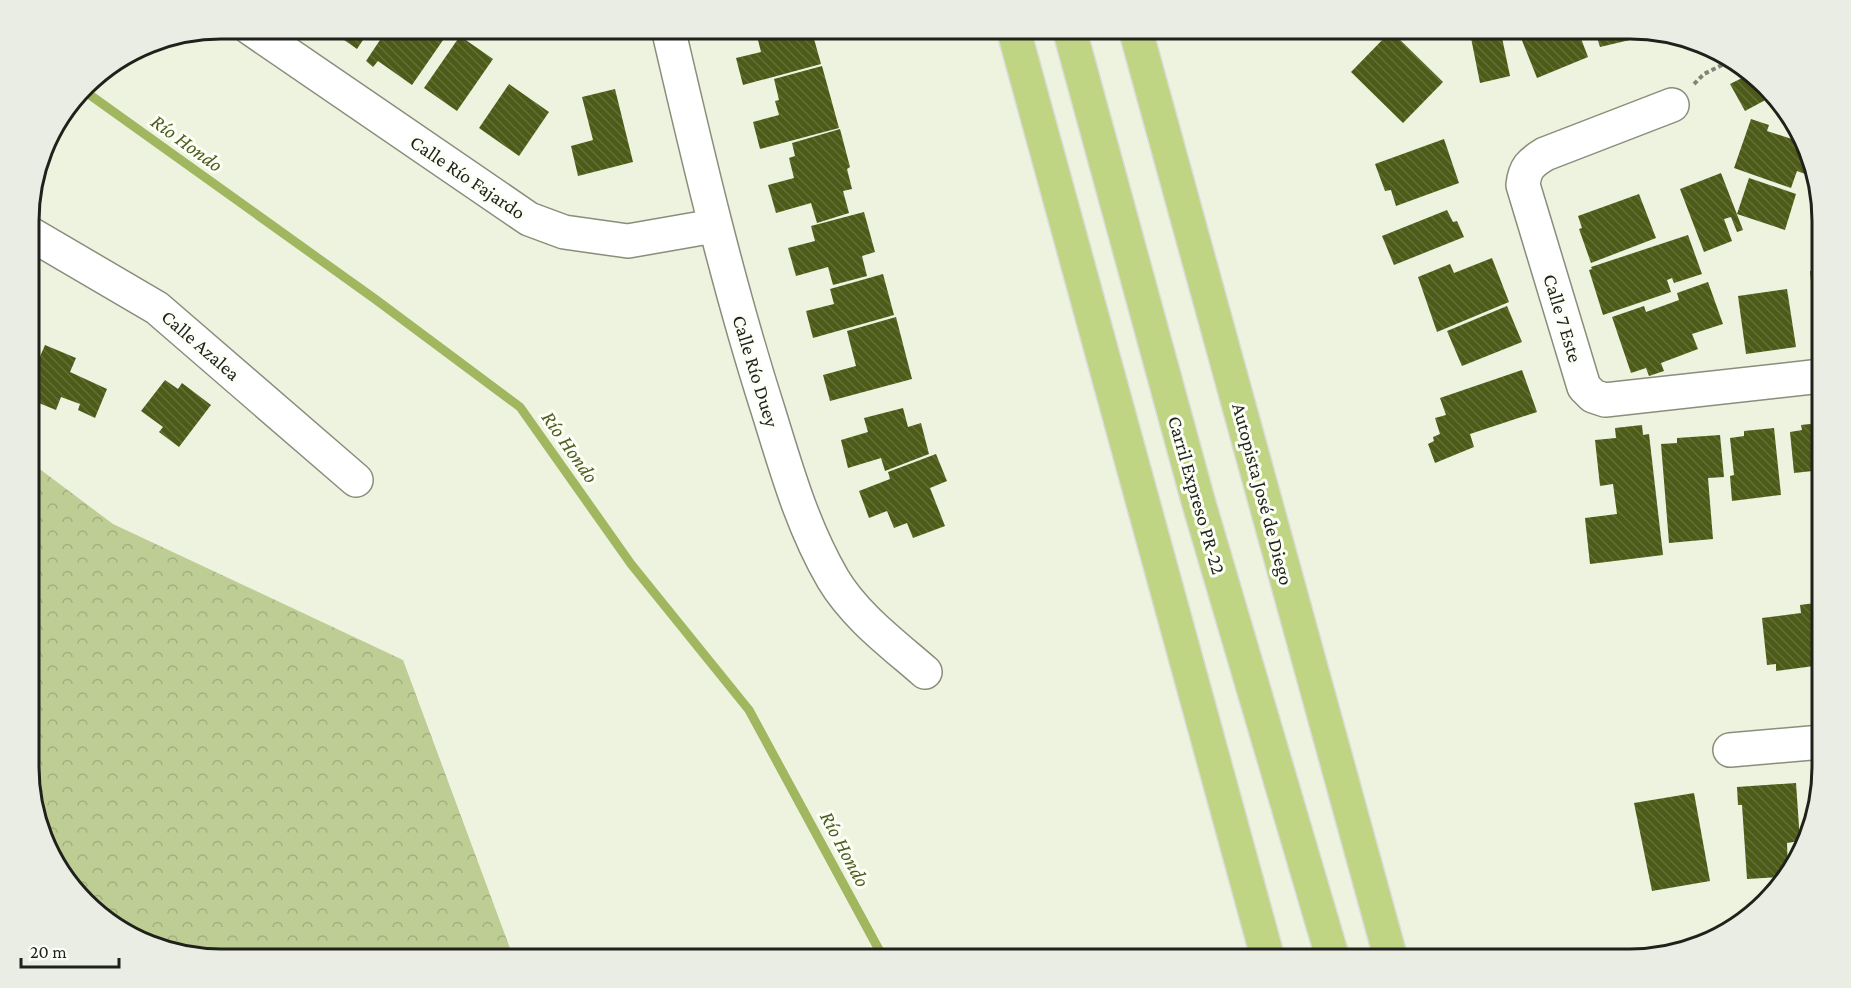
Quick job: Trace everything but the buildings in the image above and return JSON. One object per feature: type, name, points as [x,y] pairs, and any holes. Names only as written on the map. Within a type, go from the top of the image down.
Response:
[{"type":"highway","points":[[1015,39],[1265,949]]},
{"type":"highway","name":"Carril Expreso PR-22","points":[[1072,39],[1199,504],[1331,949]]},
{"type":"highway","name":"Autopista José de Diego","points":[[1138,39],[1388,949]]},
{"type":"street","name":"Calle Río Fajardo","points":[[266,39],[529,219],[564,232],[628,241],[714,226]]},
{"type":"street","name":"Calle Río Duey","points":[[671,39],[714,226],[750,354],[802,519],[834,581],[874,628],[925,672]]},
{"type":"street","name":"Calle 7 Este","points":[[1672,105],[1545,154],[1532,162],[1525,171],[1523,185],[1584,387],[1593,396],[1605,400],[1812,377]]},
{"type":"street","name":"Calle Azalea","points":[[39,239],[157,308],[356,480]]},
{"type":"street","points":[[1730,750],[1812,743]]},
{"type":"path","points":[[1672,105],[1704,74],[1722,65]]},
{"type":"green space","points":[[39,468],[113,524],[403,660],[510,949],[209,949],[185,946],[130,925],[92,896],[77,878],[63,858],[45,814],[39,767]]},
{"type":"waterway","name":"Río Hondo","points":[[90,95],[375,299],[520,407],[631,564],[749,710],[879,949]]}]
